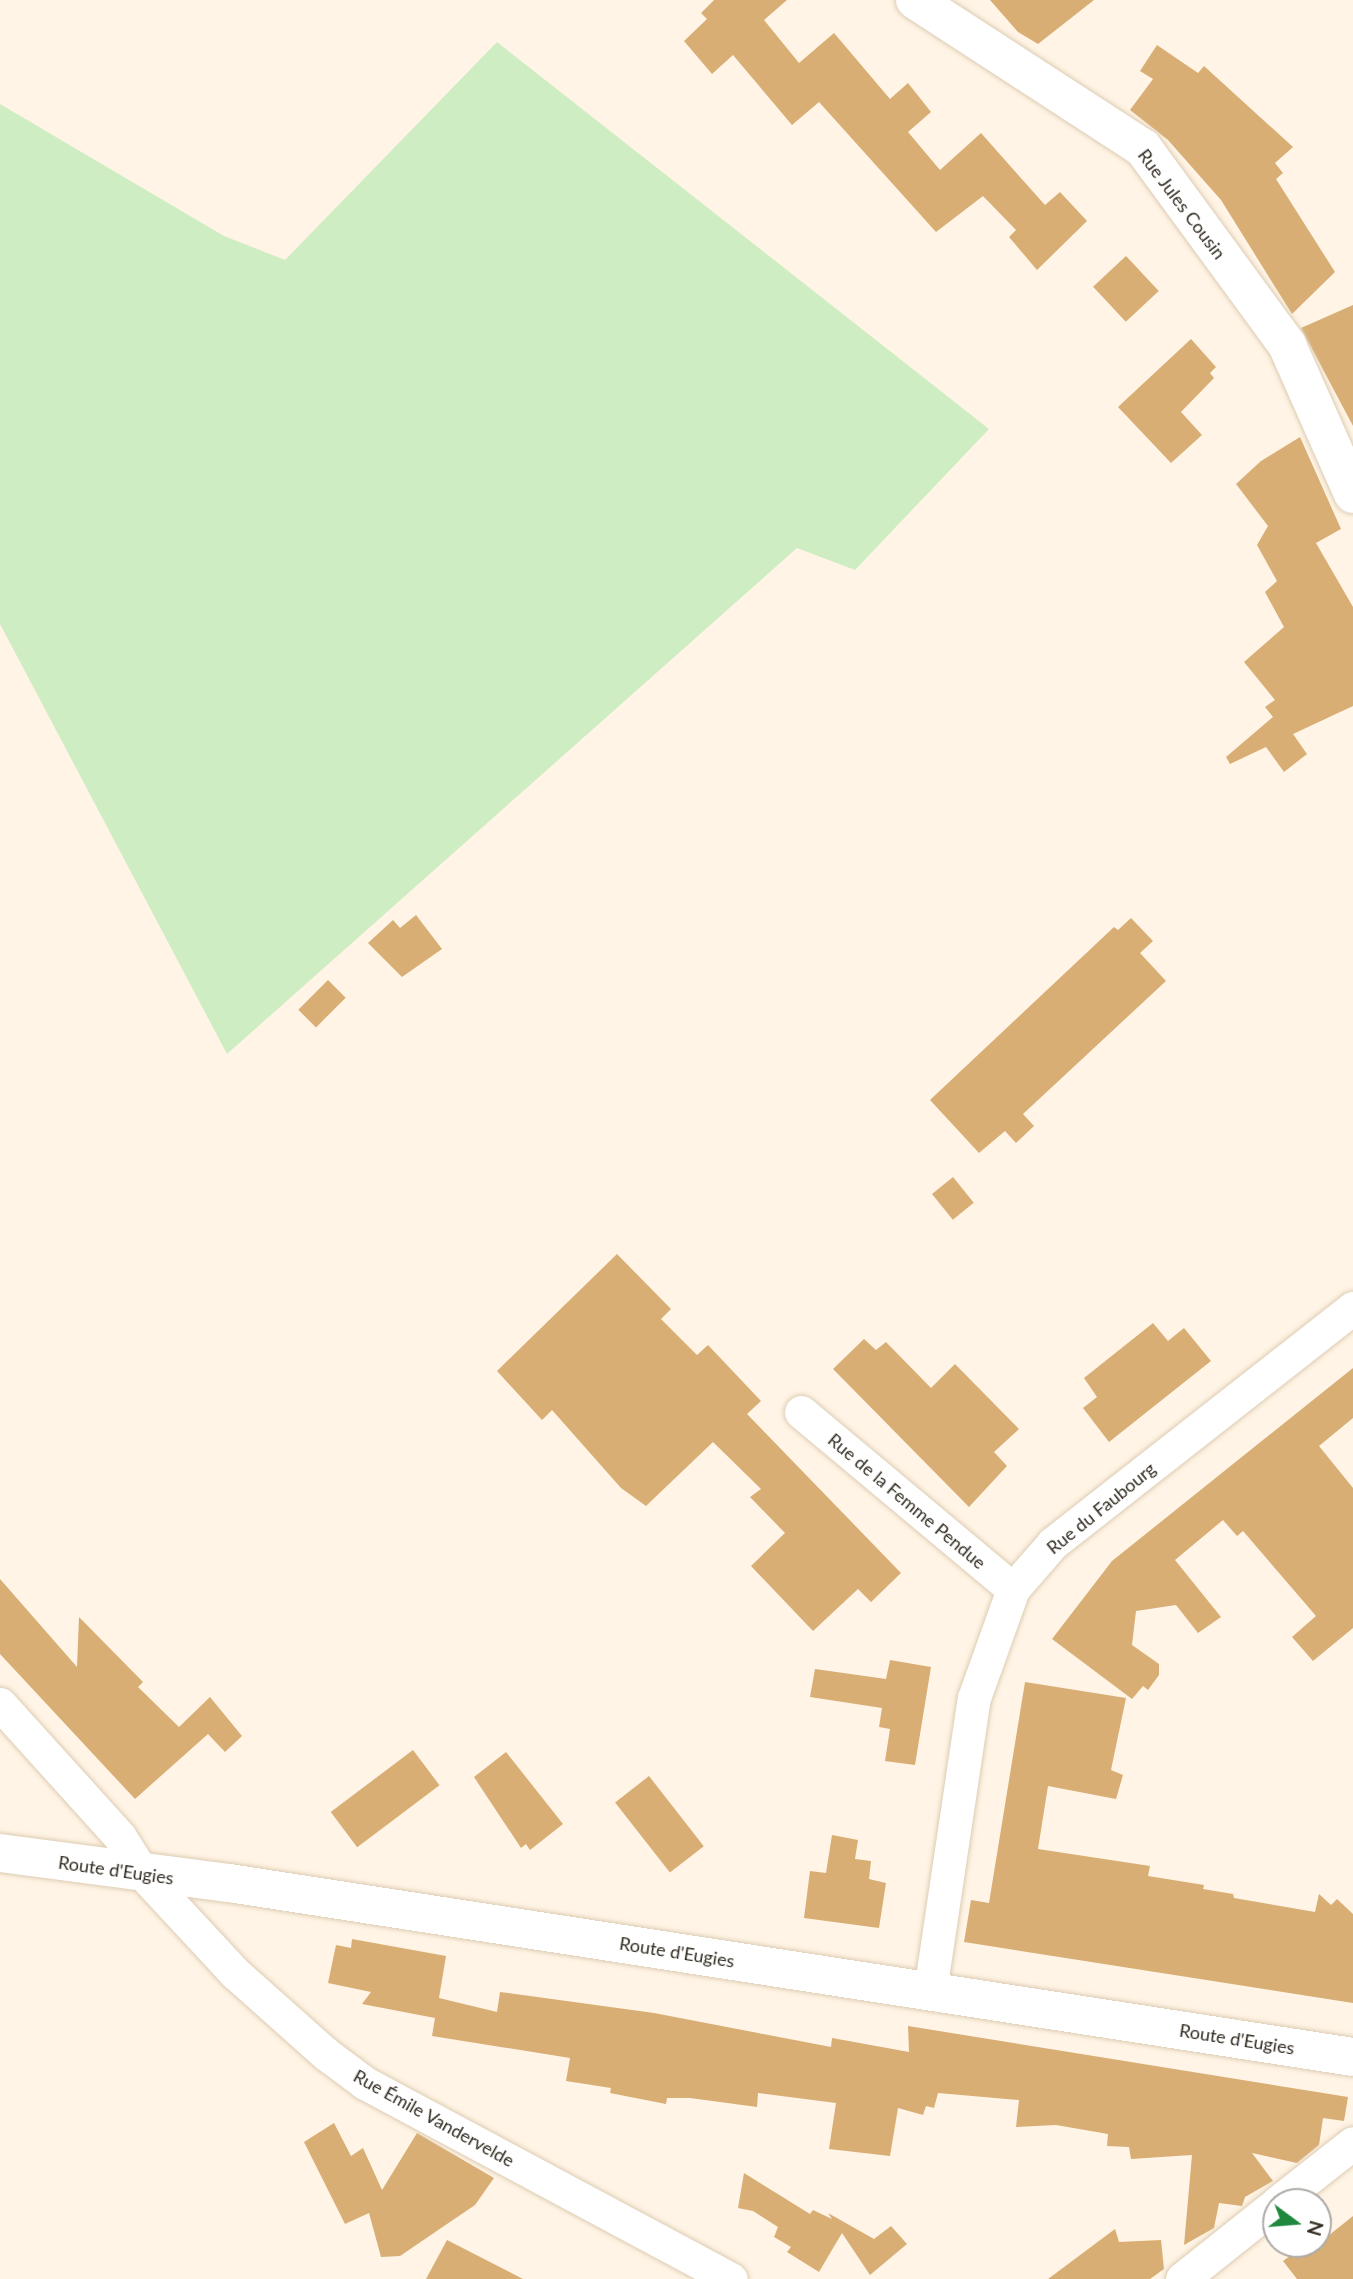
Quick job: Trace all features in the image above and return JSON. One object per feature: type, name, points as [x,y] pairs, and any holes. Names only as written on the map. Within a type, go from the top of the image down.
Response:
[{"type":"main road","name":"Rue Jules Cousin","points":[[915,0],[1143,148],[1287,345],[1353,494]]},
{"type":"main road","name":"Route d'Eugies","points":[[0,1853],[144,1875],[229,1883],[1353,2057]]},
{"type":"street","name":"Rue du Faubourg","points":[[930,1991],[974,1698],[1013,1589],[1053,1543],[1353,1308]]},
{"type":"street","name":"Rue de la Femme Pendue","points":[[801,1412],[1013,1589]]},
{"type":"street","name":"Rue Émile Vandervelde","points":[[0,1704],[120,1837],[144,1875],[235,1973],[365,2083],[732,2279]]},
{"type":"street","points":[[1296,2188],[1353,2143]]},
{"type":"street","points":[[1182,2279],[1262,2215]]},
{"type":"green space","points":[[497,42],[989,429],[855,570],[797,548],[227,1054],[0,624],[0,104],[224,236],[285,260]]},
{"type":"building","points":[[714,0],[787,0],[764,20],[799,63],[834,33],[890,99],[908,83],[931,112],[908,132],[940,170],[981,133],[1045,205],[1060,192],[1087,221],[1037,270],[1009,237],[1016,230],[983,196],[936,232],[819,102],[792,125],[733,55],[712,74],[684,41],[707,19],[701,13]]},
{"type":"building","points":[[990,0],[1094,0],[1038,44],[1018,32]]},
{"type":"building","points":[[1157,45],[1198,73],[1204,66],[1293,147],[1275,163],[1283,173],[1276,179],[1335,272],[1292,314],[1221,200],[1168,140],[1130,110],[1153,79],[1140,71]]},
{"type":"building","points":[[1126,256],[1159,291],[1126,322],[1093,287]]},
{"type":"building","points":[[1353,305],[1353,426],[1301,328]]},
{"type":"building","points":[[1191,339],[1216,367],[1210,373],[1214,378],[1181,412],[1202,435],[1171,463],[1118,407]]},
{"type":"building","points":[[1300,437],[1341,529],[1316,543],[1353,607],[1353,706],[1293,734],[1307,754],[1284,772],[1266,747],[1230,764],[1226,757],[1273,717],[1265,707],[1275,700],[1244,662],[1284,627],[1265,592],[1277,581],[1257,545],[1268,526],[1236,484],[1261,461]]},
{"type":"building","points":[[416,915],[442,949],[402,977],[368,943],[393,920],[400,928]]},
{"type":"building","points":[[1131,918],[1153,941],[1140,953],[1166,981],[1023,1114],[1034,1126],[1016,1143],[1005,1131],[979,1153],[930,1100],[1114,927],[1118,930]]},
{"type":"building","points":[[328,980],[346,998],[316,1027],[298,1010]]},
{"type":"building","points":[[953,1177],[974,1203],[953,1220],[932,1194]]},
{"type":"building","points":[[617,1254],[671,1309],[661,1319],[697,1355],[708,1345],[761,1401],[747,1414],[901,1573],[871,1602],[858,1589],[813,1631],[751,1566],[785,1533],[750,1497],[761,1489],[713,1442],[646,1506],[621,1488],[552,1410],[542,1420],[497,1371]]},
{"type":"building","points":[[1153,1323],[1168,1341],[1184,1328],[1211,1361],[1109,1442],[1083,1408],[1097,1397],[1084,1378]]},
{"type":"building","points":[[864,1339],[876,1350],[886,1342],[931,1388],[955,1364],[1019,1429],[994,1452],[1007,1466],[969,1507],[833,1369]]},
{"type":"building","points":[[1353,1368],[1353,1418],[1319,1446],[1353,1488],[1353,1628],[1313,1661],[1292,1637],[1316,1616],[1243,1531],[1237,1536],[1223,1520],[1175,1560],[1221,1617],[1198,1633],[1176,1605],[1136,1611],[1132,1645],[1159,1664],[1159,1675],[1148,1690],[1143,1686],[1132,1699],[1052,1639],[1112,1561]]},
{"type":"building","points":[[0,1579],[77,1667],[79,1617],[143,1682],[138,1687],[179,1727],[210,1697],[242,1736],[225,1752],[208,1734],[135,1799],[0,1654]]},
{"type":"building","points":[[890,1660],[931,1667],[915,1765],[885,1761],[890,1729],[879,1727],[882,1708],[810,1697],[815,1669],[886,1679]]},
{"type":"building","points":[[1025,1682],[1126,1698],[1111,1770],[1123,1775],[1116,1799],[1048,1786],[1038,1849],[1150,1866],[1148,1876],[1204,1885],[1203,1889],[1233,1894],[1234,1898],[1315,1912],[1319,1894],[1331,1905],[1337,1899],[1353,1914],[1353,2003],[964,1942],[971,1900],[989,1903]]},
{"type":"building","points":[[413,1750],[439,1785],[357,1847],[331,1812]]},
{"type":"building","points":[[506,1752],[563,1824],[530,1850],[526,1844],[521,1848],[474,1777]]},
{"type":"building","points":[[649,1776],[704,1846],[670,1873],[615,1802]]},
{"type":"building","points":[[832,1835],[858,1840],[855,1859],[871,1861],[869,1879],[886,1883],[879,1928],[804,1918],[810,1871],[826,1873]]},
{"type":"building","points":[[352,1939],[446,1956],[439,1998],[497,2012],[500,1992],[654,2013],[831,2047],[832,2038],[909,2052],[908,2026],[1348,2097],[1344,2121],[1323,2118],[1319,2145],[1297,2163],[1252,2153],[1273,2181],[1245,2197],[1242,2206],[1219,2203],[1214,2228],[1184,2245],[1192,2155],[1131,2159],[1129,2147],[1107,2146],[1108,2134],[1056,2125],[1016,2127],[1019,2100],[938,2093],[934,2108],[926,2106],[923,2115],[898,2108],[890,2156],[829,2149],[836,2103],[758,2093],[757,2107],[690,2098],[667,2098],[666,2104],[610,2093],[611,2088],[566,2081],[570,2058],[432,2036],[435,2018],[362,2004],[371,1992],[328,1983],[336,1945],[351,1948]]},
{"type":"building","points":[[334,2123],[351,2156],[363,2148],[382,2190],[417,2133],[494,2178],[475,2205],[400,2256],[381,2257],[369,2213],[345,2224],[304,2142]]},
{"type":"building","points":[[744,2173],[810,2214],[813,2210],[832,2219],[828,2213],[874,2239],[891,2226],[907,2244],[870,2275],[842,2233],[819,2272],[787,2252],[791,2247],[774,2237],[778,2227],[753,2211],[738,2208]]},
{"type":"building","points":[[1353,2216],[1353,2279],[1297,2279],[1283,2261],[1287,2258],[1332,2258],[1332,2233]]},
{"type":"building","points":[[1115,2229],[1119,2242],[1161,2240],[1164,2269],[1150,2279],[1048,2279]]},
{"type":"building","points":[[447,2240],[523,2279],[426,2279]]}]
